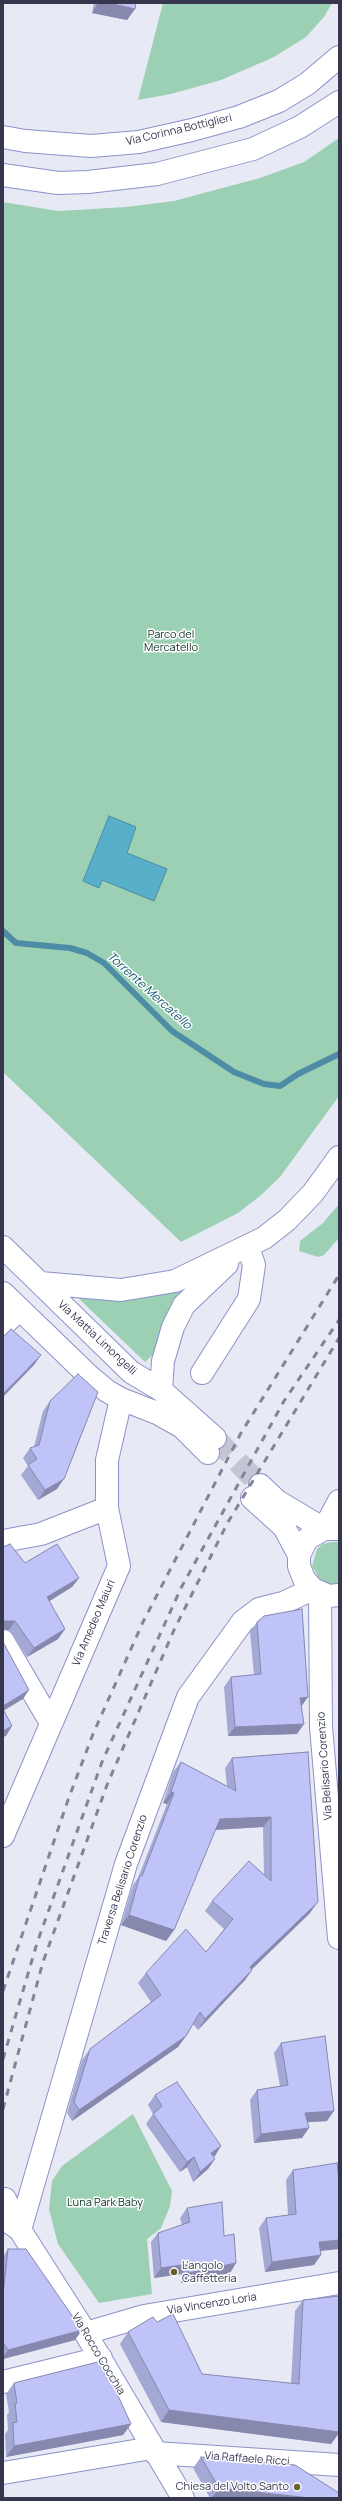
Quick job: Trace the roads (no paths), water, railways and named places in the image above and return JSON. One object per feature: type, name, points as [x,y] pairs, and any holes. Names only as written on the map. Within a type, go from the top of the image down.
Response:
[{"type":"street","name":"Via Corinna Bottiglieri","points":[[3,137],[25,141],[92,146],[139,142],[192,130],[239,117],[279,101],[307,84],[339,57]]},
{"type":"street","points":[[3,175],[58,183],[88,182],[157,174],[253,149],[300,127],[339,102]]},
{"type":"street","points":[[41,1283],[102,1290],[142,1288],[175,1281],[244,1250],[264,1238],[287,1220],[313,1193],[339,1157]]},
{"type":"street","name":"Via Mattia Limongelli","points":[[3,1247],[41,1283],[74,1319],[131,1372],[161,1390],[211,1445],[157,1413],[120,1399],[89,1376],[3,1293]]},
{"type":"street","points":[[202,1373],[249,1299],[254,1265],[244,1250]]},
{"type":"street","points":[[161,1390],[163,1361],[173,1326],[184,1305],[244,1250]]},
{"type":"street","points":[[3,1325],[20,1309]]},
{"type":"street","name":"Via Amedeo Maiuri","points":[[3,1836],[119,1566],[107,1508],[107,1460],[120,1399]]},
{"type":"street","points":[[299,1555],[284,1527],[256,1492],[332,1529]]},
{"type":"street","points":[[332,1529],[339,1501]]},
{"type":"street","points":[[3,1541],[41,1534],[107,1508]]},
{"type":"street","points":[[324,1592],[304,1579],[299,1566],[299,1555],[307,1540],[332,1529]]},
{"type":"street","name":"Via Belisario Corenzio","points":[[324,1592],[321,1727],[339,1938]]},
{"type":"street","name":"Traversa Belisario Corenzio","points":[[9,2216],[126,1864],[188,1697],[243,1621],[259,1609],[324,1592]]},
{"type":"street","points":[[3,1641],[51,1723]]},
{"type":"street","name":"Via Rocco Cocchia","points":[[9,2216],[86,2333],[183,2498]]},
{"type":"street","name":"Via Vincenzo Loria","points":[[86,2333],[144,2316],[339,2283]]},
{"type":"street","points":[[3,2382],[101,2358]]},
{"type":"street","name":"Via Raffaele Ricci","points":[[3,2473],[154,2451],[339,2465]]},
{"type":"water","points":[[109,816],[136,827],[127,853],[167,869],[154,901],[102,880],[99,888],[83,881]]},
{"type":"waterway","name":"Torrente Mercatello","points":[[3,931],[16,943],[70,948],[87,953],[104,963],[172,1031],[234,1072],[264,1084],[280,1086],[298,1074],[339,1054]]},
{"type":"tunnel","points":[[215,1438],[260,1485]]},
{"type":"railway","points":[[3,1991],[68,1800],[93,1734],[143,1622],[241,1433],[339,1275]]},
{"type":"railway","points":[[3,2059],[37,1943],[102,1762],[181,1588],[284,1401],[339,1320]]},
{"type":"railway","points":[[3,2109],[43,1962],[107,1785],[174,1630],[228,1522],[339,1338]]},
{"type":"place","name":"L'angolo Caffetteria","points":[[174,2272]]},
{"type":"place","name":"Chiesa del Volto Santo","points":[[297,2487]]},
{"type":"park label","name":"Parco del Mercatello","points":[[171,641]]},
{"type":"park label","name":"Luna Park Baby","points":[[105,2203]]}]
